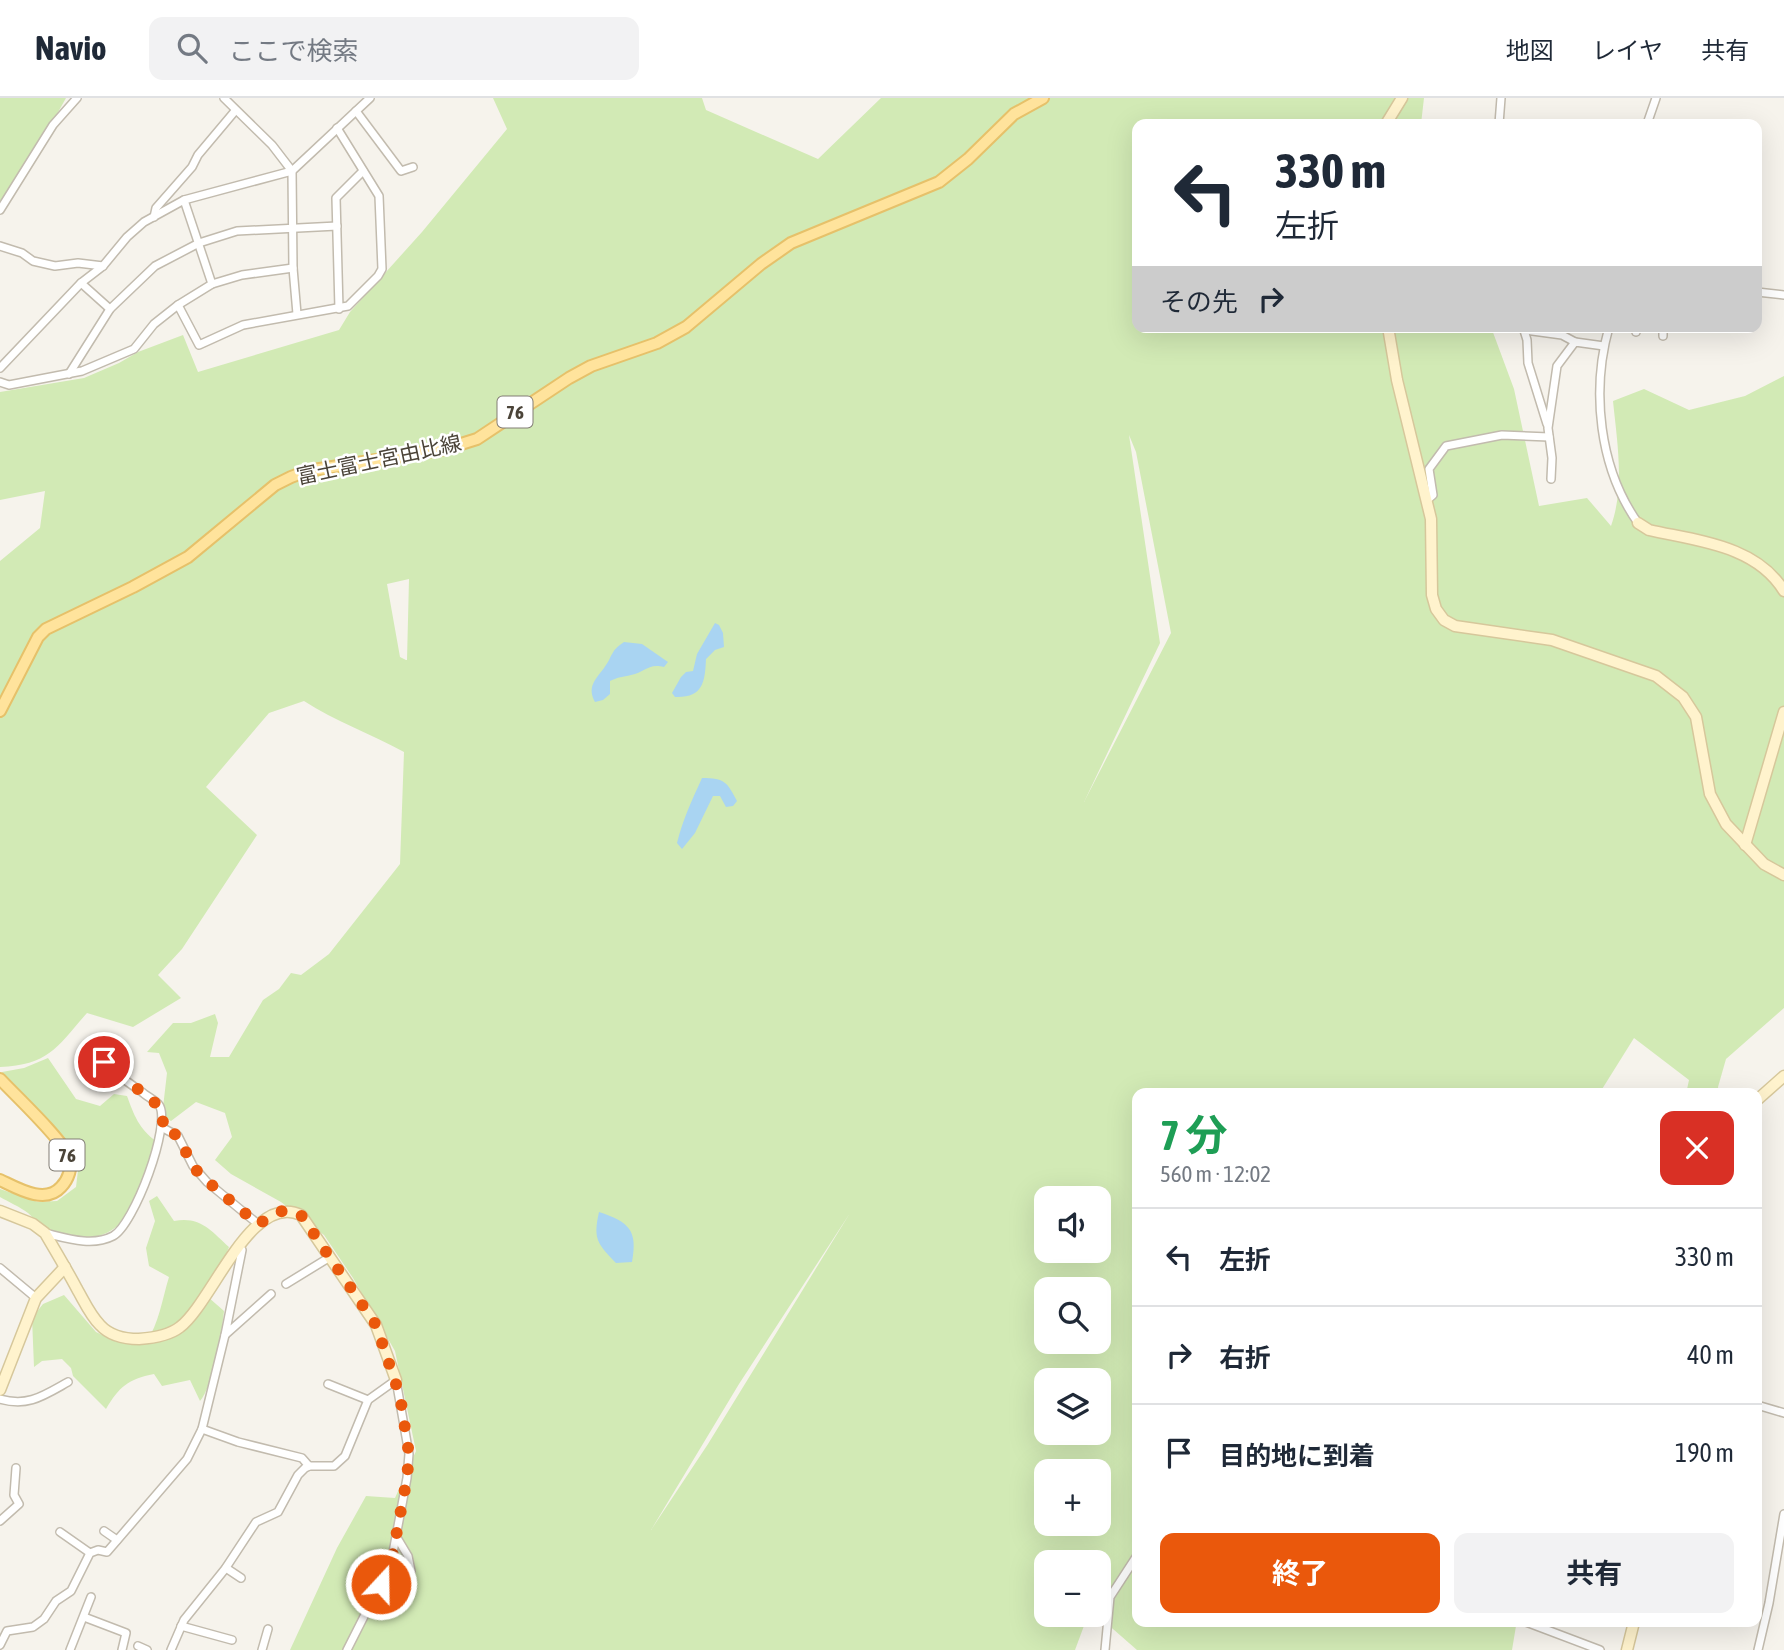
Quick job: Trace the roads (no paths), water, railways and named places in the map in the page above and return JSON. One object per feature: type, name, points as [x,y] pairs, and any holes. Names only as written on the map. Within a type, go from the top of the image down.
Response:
[{"type":"main road","name":"富士富士宮由比線","points":[[0,711],[38,637],[46,629],[188,558],[275,485],[307,471],[445,449],[477,439],[569,377],[591,366],[657,344],[686,327],[761,264],[792,243],[939,182],[968,159],[1014,114],[1043,98]]},
{"type":"main road","name":"76","points":[[0,1079],[57,1139],[69,1157],[70,1169],[67,1180],[59,1190],[48,1195],[38,1195],[0,1180]]},
{"type":"street","points":[[0,210],[53,125],[77,98]]},
{"type":"street","points":[[224,98],[272,145],[292,171],[293,268],[297,314]]},
{"type":"street","points":[[0,368],[81,283],[103,266],[127,237],[154,217],[184,200],[292,171],[370,98]]},
{"type":"street","points":[[1389,119],[1402,98]]},
{"type":"street","points":[[1499,119],[1501,98]]},
{"type":"street","points":[[1649,119],[1656,98]]},
{"type":"street","points":[[154,217],[156,208],[236,111]]},
{"type":"street","points":[[356,111],[401,171],[413,167]]},
{"type":"street","points":[[178,305],[199,345],[243,325],[348,306],[382,269],[379,196],[337,128]]},
{"type":"street","points":[[339,309],[337,198],[363,171]]},
{"type":"street","points":[[184,200],[212,284]]},
{"type":"street","points":[[69,374],[110,309],[155,266],[199,243],[237,232],[337,226]]},
{"type":"street","points":[[0,246],[22,253],[33,261],[54,265],[78,263],[103,266]]},
{"type":"street","points":[[0,382],[9,385],[94,367],[134,349],[154,324],[212,284],[242,275],[293,268]]},
{"type":"street","points":[[81,283],[110,309]]},
{"type":"street","points":[[1762,293],[1784,295]]},
{"type":"street","points":[[1389,333],[1412,446],[1431,519],[1432,595],[1436,609],[1444,620],[1469,630],[1552,640],[1656,676],[1683,697],[1696,718],[1710,794],[1726,824],[1764,864],[1784,875]]},
{"type":"street","points":[[1524,333],[1528,363],[1548,433],[1552,458],[1550,479]]},
{"type":"street","points":[[1549,333],[1562,335],[1576,342],[1604,346]]},
{"type":"street","points":[[1607,333],[1604,346],[1601,420],[1604,442],[1616,483],[1638,523],[1649,530],[1730,549],[1755,561],[1778,581],[1784,591]]},
{"type":"street","points":[[1548,433],[1557,366],[1576,342]]},
{"type":"street","points":[[1427,500],[1433,495],[1429,469],[1446,446],[1502,435],[1548,433]]},
{"type":"street","points":[[1745,845],[1784,712]]},
{"type":"street","points":[[45,1233],[87,1242],[113,1236],[123,1228],[144,1189],[163,1121],[159,1106],[104,1062]]},
{"type":"street","points":[[1762,1096],[1784,1076]]},
{"type":"street","points":[[161,1127],[178,1136],[193,1166],[207,1182],[258,1224]]},
{"type":"street","points":[[0,1211],[33,1224],[45,1233],[93,1318],[112,1335],[125,1339],[156,1336],[178,1329],[196,1311],[247,1234],[258,1224],[284,1210],[301,1215],[376,1325],[396,1380],[409,1454],[391,1563],[349,1648],[358,1650]]},
{"type":"street","points":[[60,1532],[90,1552],[107,1552],[187,1459],[202,1429],[225,1335],[242,1250],[239,1245]]},
{"type":"street","points":[[286,1284],[330,1257]]},
{"type":"street","points":[[0,1390],[36,1298],[65,1267]]},
{"type":"street","points":[[0,1268],[36,1298]]},
{"type":"street","points":[[225,1335],[271,1294]]},
{"type":"street","points":[[171,1650],[181,1626],[226,1568],[256,1522],[278,1512],[298,1475],[309,1466],[334,1465],[345,1456],[368,1400],[396,1380]]},
{"type":"street","points":[[0,1399],[16,1403],[40,1398],[68,1382]]},
{"type":"street","points":[[328,1384],[368,1400]]},
{"type":"street","points":[[1762,1406],[1784,1413]]},
{"type":"street","points":[[202,1429],[238,1442],[302,1458],[309,1466]]},
{"type":"street","points":[[0,1521],[19,1503],[13,1486],[16,1468]]},
{"type":"street","points":[[1758,1650],[1784,1514]]},
{"type":"street","points":[[104,1531],[117,1540]]},
{"type":"street","points":[[396,1535],[408,1556],[411,1571]]},
{"type":"street","points":[[0,1644],[7,1631],[33,1627],[44,1619],[55,1601],[71,1591],[90,1552]]},
{"type":"street","points":[[1105,1650],[1110,1597],[1132,1563]]},
{"type":"street","points":[[226,1568],[241,1578]]},
{"type":"street","points":[[70,1650],[91,1597]]},
{"type":"street","points":[[84,1618],[126,1633],[122,1650]]},
{"type":"street","points":[[181,1626],[232,1640]]},
{"type":"street","points":[[1539,1627],[1600,1650]]},
{"type":"street","points":[[1627,1650],[1633,1627]]},
{"type":"street","points":[[262,1650],[268,1629]]},
{"type":"street","points":[[138,1646],[147,1650]]},
{"type":"water","points":[[715,623],[723,633],[724,647],[715,650],[706,659],[701,687],[692,695],[675,697],[672,693],[681,677],[686,672],[693,671],[697,654]]},
{"type":"water","points":[[624,642],[642,644],[668,662],[664,667],[650,667],[610,681],[610,694],[595,702],[593,684],[614,651]]},
{"type":"water","points":[[702,778],[721,780],[731,789],[737,801],[733,806],[726,807],[720,796],[713,796],[695,833],[682,849],[677,843],[679,834]]},
{"type":"water","points":[[599,1212],[618,1220],[629,1229],[634,1242],[632,1262],[616,1263],[601,1245],[596,1229]]}]
